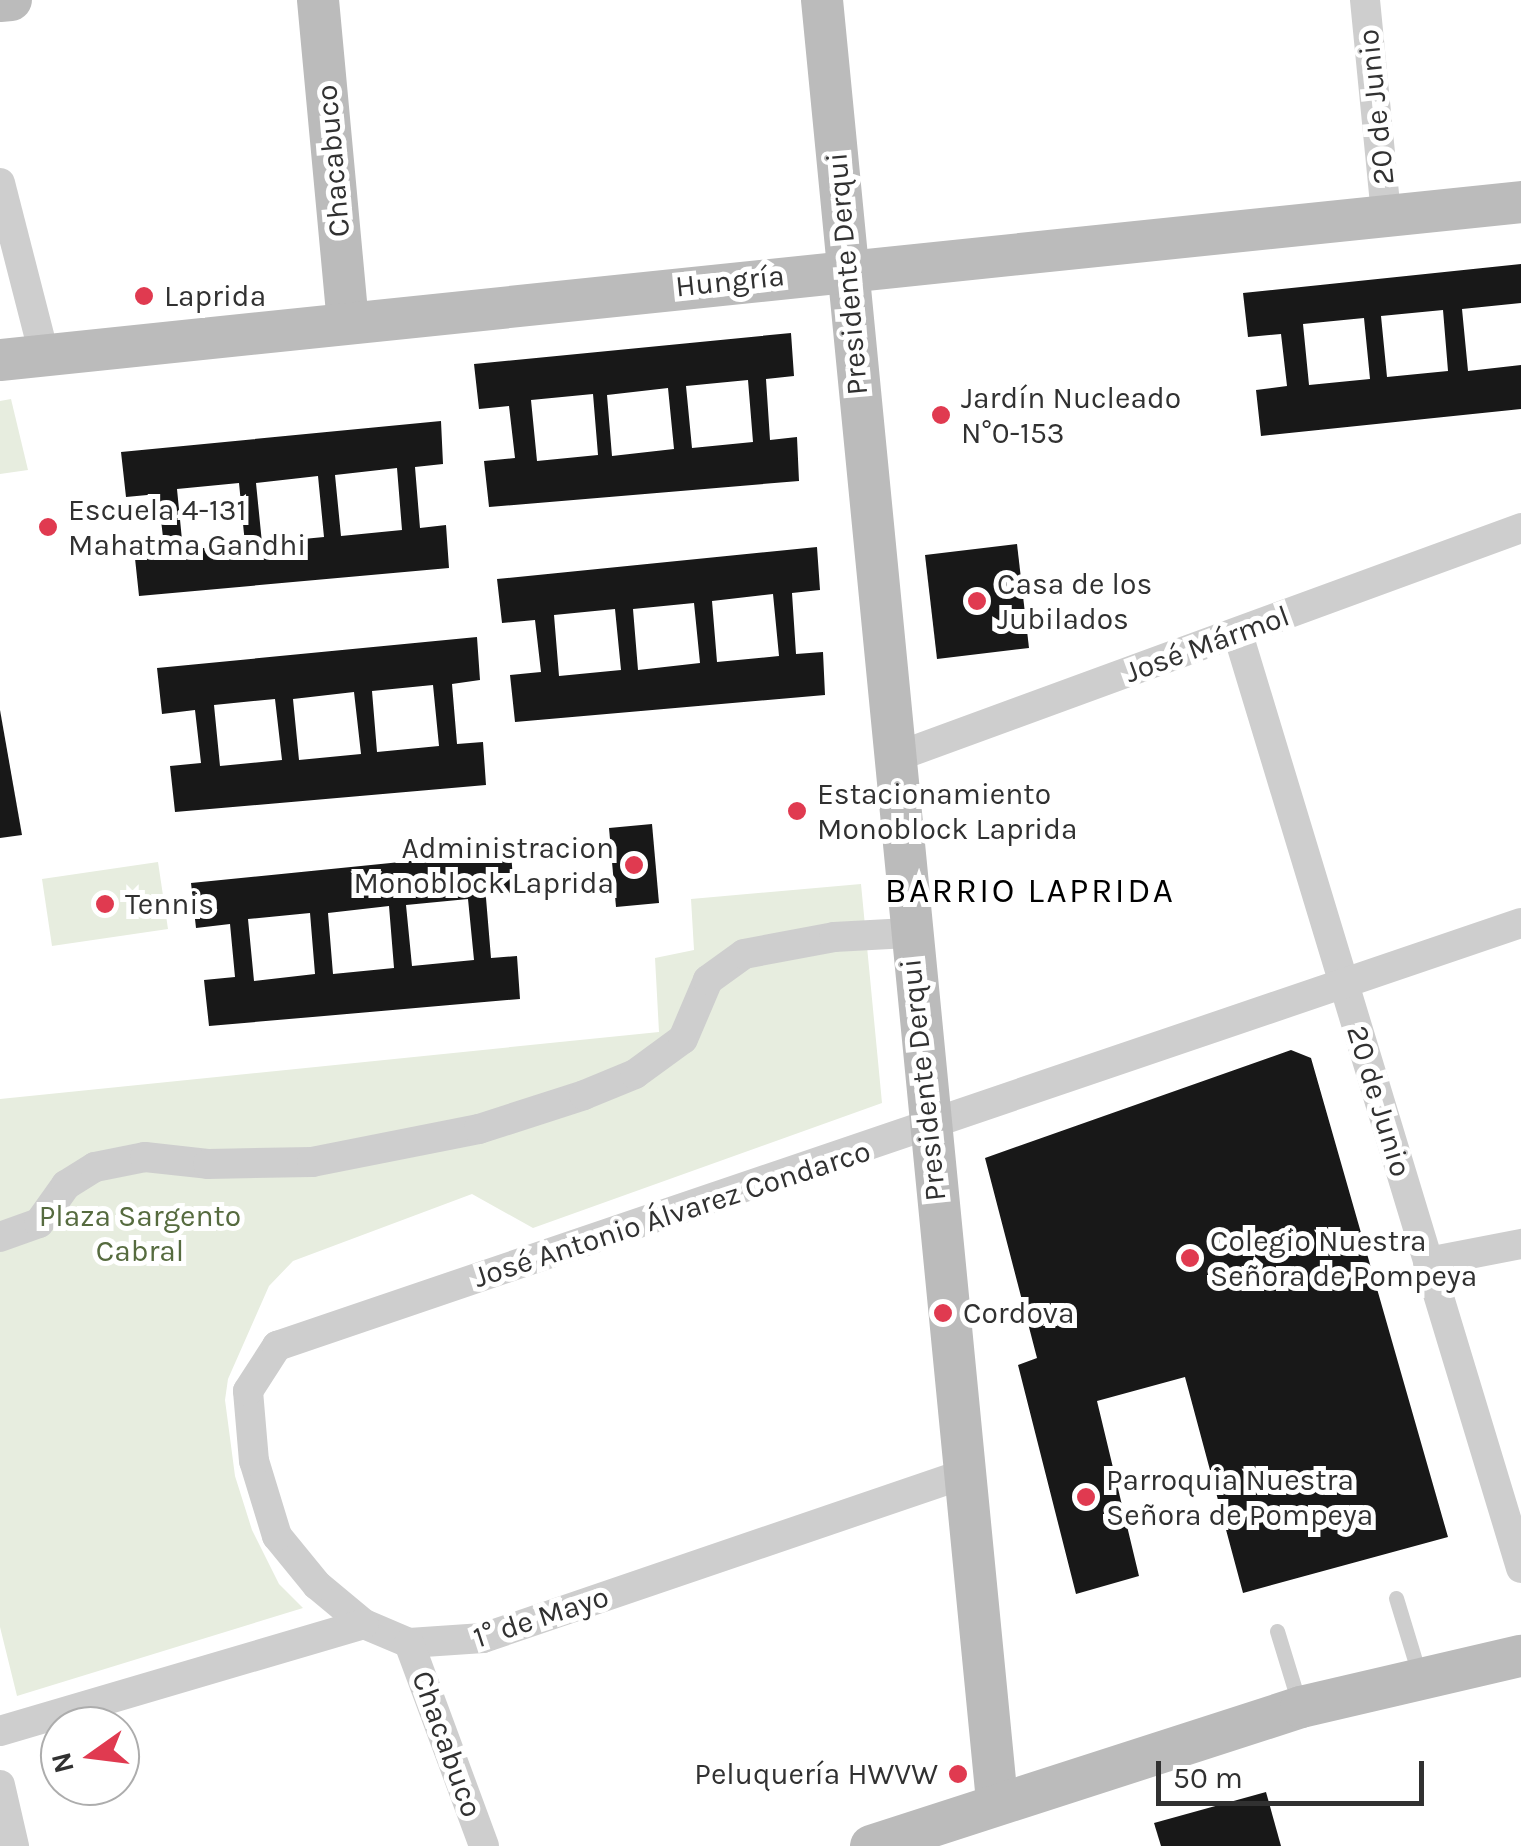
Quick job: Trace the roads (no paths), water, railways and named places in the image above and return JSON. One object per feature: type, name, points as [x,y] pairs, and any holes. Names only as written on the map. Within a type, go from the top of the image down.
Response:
[{"type":"street","points":[[0,1],[11,0]]},
{"type":"street","name":"Chacabuco","points":[[318,0],[348,322]]},
{"type":"street","name":"Presidente Derqui","points":[[822,0],[927,1130],[997,1801]]},
{"type":"street","name":"20 de Junio","points":[[1365,0],[1386,215]]},
{"type":"street","points":[[0,183],[44,354]]},
{"type":"street","name":"Hungría","points":[[0,360],[847,268],[1521,202]]},
{"type":"street","name":"José Mármol","points":[[893,758],[1521,528]]},
{"type":"street","name":"20 de Junio","points":[[1238,634],[1521,1568]]},
{"type":"street","name":"José Antonio Álvarez Condarco","points":[[364,1624],[290,1558],[265,1506],[246,1421],[248,1392],[276,1346],[927,1130],[1521,923]]},
{"type":"street","points":[[0,1237],[39,1224],[66,1185],[95,1167],[145,1157],[208,1164],[312,1162],[479,1129],[584,1095],[635,1074],[683,1039],[708,980],[744,954],[834,937],[908,932]]},
{"type":"street","points":[[1428,1262],[1521,1244]]},
{"type":"street","name":"1° de Mayo","points":[[364,1624],[409,1643],[483,1638],[961,1475]]},
{"type":"street","points":[[0,1732],[364,1624]]},
{"type":"street","name":"Chacabuco","points":[[409,1643],[484,1846]]},
{"type":"street","points":[[871,1846],[997,1801],[1300,1706],[1521,1656]]},
{"type":"street","points":[[0,1786],[14,1846]]},
{"type":"lane","points":[[1396,1598],[1420,1677]]},
{"type":"lane","points":[[1278,1631],[1300,1706]]},
{"type":"place","name":"Laprida","points":[[144,296]]},
{"type":"place","name":"Jardín Nucleado N°0-153","points":[[941,415]]},
{"type":"place","name":"Escuela 4-131 Mahatma Gandhi","points":[[48,527]]},
{"type":"place","name":"Casa de los Jubilados","points":[[977,601]]},
{"type":"place","name":"Estacionamiento Monoblock Laprida","points":[[797,811]]},
{"type":"place","name":"Administracion Monoblock Laprida","points":[[634,865]]},
{"type":"place","name":"Tennis","points":[[105,904]]},
{"type":"place","name":"Colegio Nuestra Señora de Pompeya","points":[[1190,1258]]},
{"type":"place","name":"Cordova","points":[[943,1313]]},
{"type":"place","name":"Parroquia Nuestra Señora de Pompeya","points":[[1086,1497]]},
{"type":"place","name":"Peluquería HWVW","points":[[958,1774]]},
{"type":"district","name":"BARRIO LAPRIDA","points":[[1030,891]]},
{"type":"park label","name":"Plaza Sargento Cabral","points":[[140,1233]]}]
